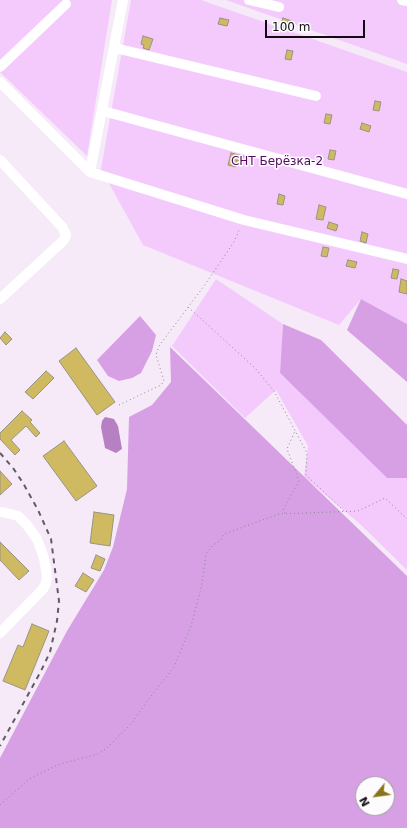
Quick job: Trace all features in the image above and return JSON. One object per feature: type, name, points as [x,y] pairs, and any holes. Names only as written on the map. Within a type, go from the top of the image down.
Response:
[{"type":"lane","points":[[90,172],[115,48],[122,0]]},
{"type":"lane","points":[[249,0],[279,7]]},
{"type":"lane","points":[[402,0],[407,2]]},
{"type":"lane","points":[[0,67],[66,4]]},
{"type":"lane","points":[[115,48],[316,96]]},
{"type":"lane","points":[[0,82],[90,172],[244,220],[407,259]]},
{"type":"lane","points":[[103,111],[407,194]]},
{"type":"lane","points":[[0,160],[63,228],[66,235],[64,240],[0,299]]},
{"type":"lane","points":[[0,633],[46,583],[44,558],[37,539],[27,525],[18,516],[2,512]]},
{"type":"path","points":[[119,405],[162,385],[164,381],[156,355],[159,346],[234,242],[244,220]]},
{"type":"path","points":[[188,306],[255,368],[274,391],[307,453],[306,475],[346,512]]},
{"type":"path","points":[[285,514],[283,510],[299,481],[299,477],[287,453],[288,442],[295,431]]},
{"type":"path","points":[[0,806],[29,779],[60,764],[98,754],[107,748],[132,723],[174,667],[192,623],[202,584],[206,554],[220,541],[224,534],[279,514],[358,511],[385,498],[407,519]]},
{"type":"green space","points":[[0,0],[112,0],[87,156],[0,72]]},
{"type":"green space","name":"СНТ Берёзка-2","points":[[131,0],[201,0],[407,72],[407,324],[361,299],[339,325],[143,245],[101,169]]},
{"type":"green space","points":[[226,0],[407,0],[407,64]]},
{"type":"green space","points":[[216,279],[283,324],[280,373],[387,478],[407,478],[407,570],[360,524],[304,477],[308,446],[276,390],[245,418],[172,346]]},
{"type":"shaded area","points":[[361,299],[407,324],[407,382],[347,330]]},
{"type":"shaded area","points":[[140,316],[156,335],[152,351],[141,373],[132,378],[119,381],[108,376],[97,360]]},
{"type":"shaded area","points":[[283,324],[321,340],[407,425],[407,478],[387,478],[280,373]]},
{"type":"shaded area","points":[[170,347],[407,576],[407,828],[0,828],[0,758],[67,631],[104,570],[113,547],[127,489],[129,417],[152,405],[171,382]]},
{"type":"shaded area","points":[[105,417],[114,419],[118,426],[122,449],[116,453],[105,448],[101,427],[102,421]]},
{"type":"building","points":[[220,18],[229,20],[227,26],[218,24]]},
{"type":"building","points":[[283,18],[292,21],[289,29],[280,27]]},
{"type":"building","points":[[143,36],[153,39],[149,50],[143,48],[144,45],[141,44]]},
{"type":"building","points":[[287,50],[293,51],[291,60],[285,59]]},
{"type":"building","points":[[375,101],[381,102],[379,111],[373,110]]},
{"type":"building","points":[[326,114],[332,115],[330,124],[324,123]]},
{"type":"building","points":[[362,123],[371,126],[369,132],[360,129]]},
{"type":"building","points":[[330,150],[336,151],[334,160],[328,159]]},
{"type":"building","points":[[231,153],[247,157],[245,163],[237,160],[236,167],[228,165]]},
{"type":"building","points":[[279,194],[285,196],[283,205],[277,204]]},
{"type":"building","points":[[319,205],[326,207],[323,220],[316,219]]},
{"type":"building","points":[[329,222],[338,225],[336,231],[327,228]]},
{"type":"building","points":[[362,232],[368,234],[366,243],[360,241]]},
{"type":"building","points":[[323,247],[329,248],[327,257],[321,256]]},
{"type":"building","points":[[348,260],[357,262],[355,268],[346,266]]},
{"type":"building","points":[[393,269],[399,270],[397,279],[391,278]]},
{"type":"building","points":[[401,279],[407,281],[407,294],[399,292]]},
{"type":"building","points":[[5,332],[12,339],[6,345],[0,338]]},
{"type":"building","points":[[76,348],[115,402],[97,415],[59,361]]},
{"type":"building","points":[[46,371],[54,378],[33,399],[25,392]]},
{"type":"building","points":[[22,411],[32,420],[30,422],[40,433],[36,437],[26,426],[11,440],[20,450],[15,455],[0,439],[0,433]]},
{"type":"building","points":[[64,441],[97,486],[76,501],[43,456]]},
{"type":"building","points":[[0,471],[12,484],[0,495]]},
{"type":"building","points":[[94,512],[114,515],[110,546],[90,543]]},
{"type":"building","points":[[0,542],[29,571],[19,580],[0,560]]},
{"type":"building","points":[[96,555],[105,559],[100,571],[91,568]]},
{"type":"building","points":[[83,573],[94,580],[86,592],[75,586]]},
{"type":"building","points":[[32,624],[49,631],[25,690],[3,681],[18,645],[23,647]]},
{"type":"railway","points":[[0,453],[23,483],[38,510],[51,539],[59,601],[57,621],[50,652],[0,746]]}]
